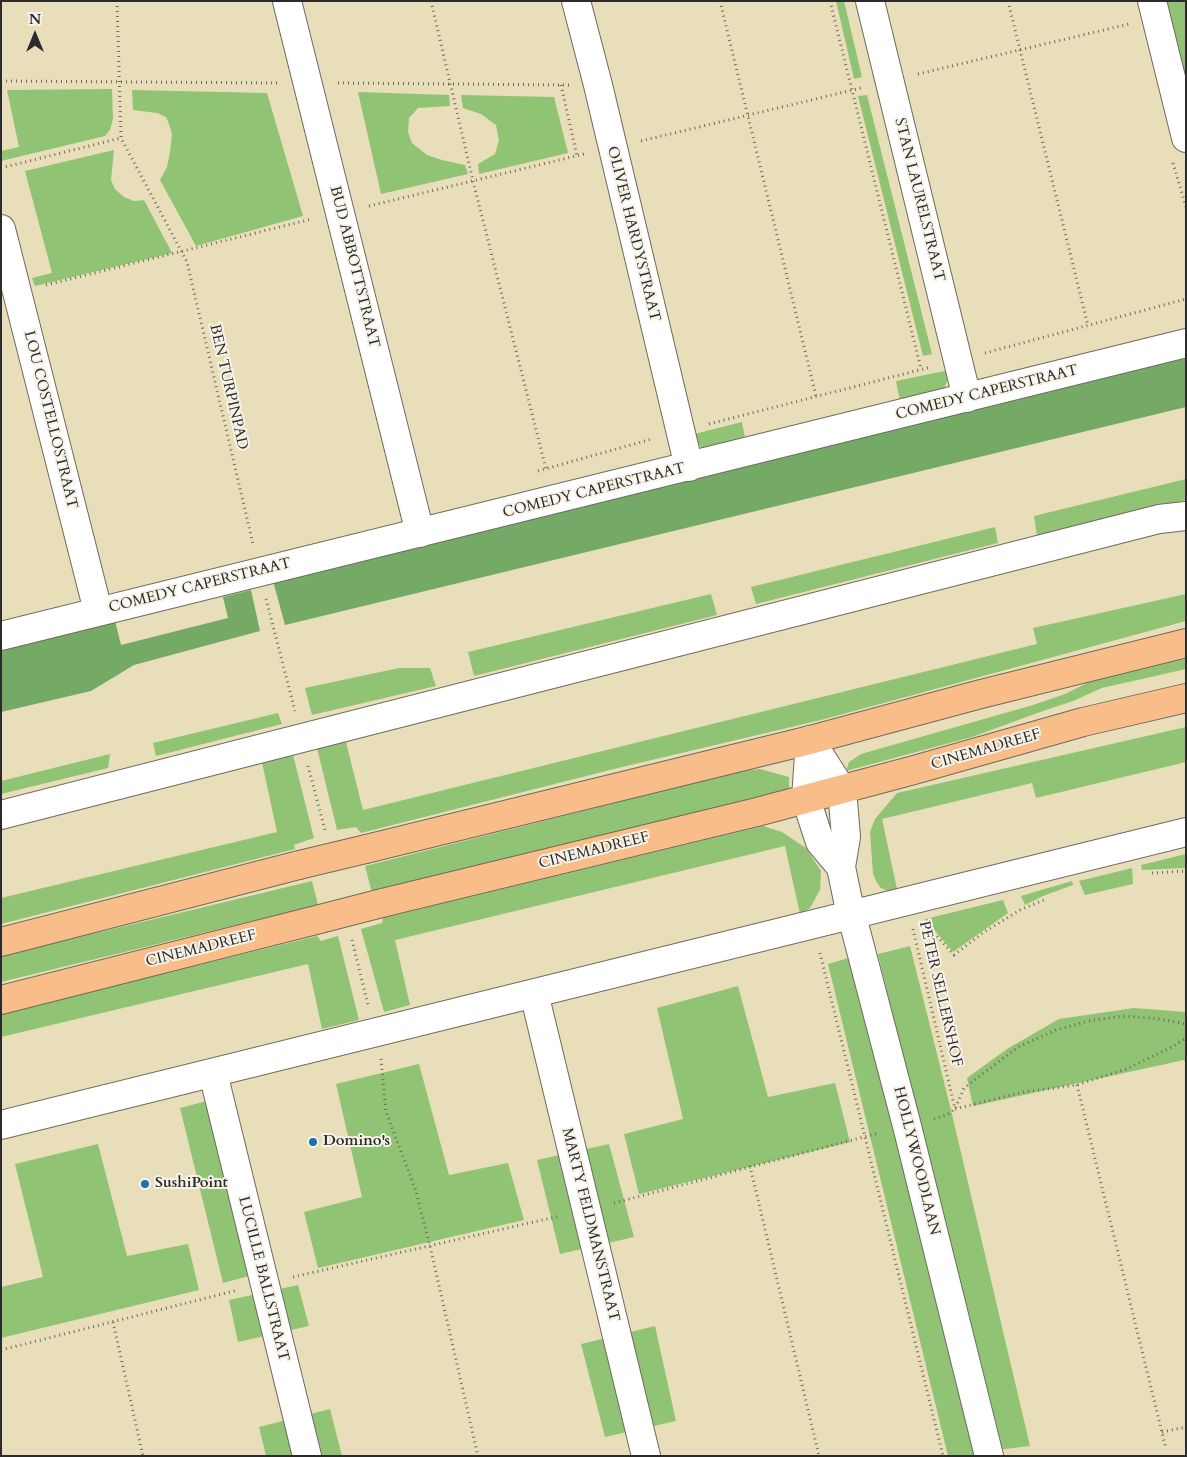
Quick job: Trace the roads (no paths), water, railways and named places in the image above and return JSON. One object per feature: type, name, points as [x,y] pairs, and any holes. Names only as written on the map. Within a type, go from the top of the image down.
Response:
[{"type":"main road","points":[[1,942],[299,865],[810,740],[981,694],[1186,643]]},
{"type":"main road","name":"CINEMADREEF","points":[[1,1000],[382,903],[842,790],[1083,722],[1186,698]]},
{"type":"street","name":"BUD ABBOTTSTRAAT","points":[[287,1],[420,533]]},
{"type":"street","name":"OLIVER HARDYSTRAAT","points":[[576,1],[598,85],[689,467]]},
{"type":"street","name":"STAN LAURELSTRAAT","points":[[870,1],[967,398]]},
{"type":"street","points":[[1152,1],[1186,138]]},
{"type":"street","name":"LOU COSTELLOSTRAAT","points":[[1,229],[98,611]]},
{"type":"street","name":"COMEDY CAPERSTRAAT","points":[[1,636],[1186,343]]},
{"type":"street","points":[[1,815],[1159,519],[1186,516]]},
{"type":"street","name":"HOLLYWOODLAAN","points":[[810,740],[842,790],[846,838],[841,867],[910,1136],[988,1456]]},
{"type":"street","name":"HOLLYWOODLAAN","points":[[810,740],[806,799],[820,842],[841,867]]},
{"type":"street","points":[[1,1125],[1186,832]]},
{"type":"street","name":"MARTY FELDMANSTRAAT","points":[[534,993],[646,1456]]},
{"type":"street","name":"LUCILLE BALLSTRAAT","points":[[213,1072],[306,1456]]},
{"type":"place","name":"Domino's","points":[[313,1142]]},
{"type":"place","name":"SushiPoint","points":[[145,1184]]}]
